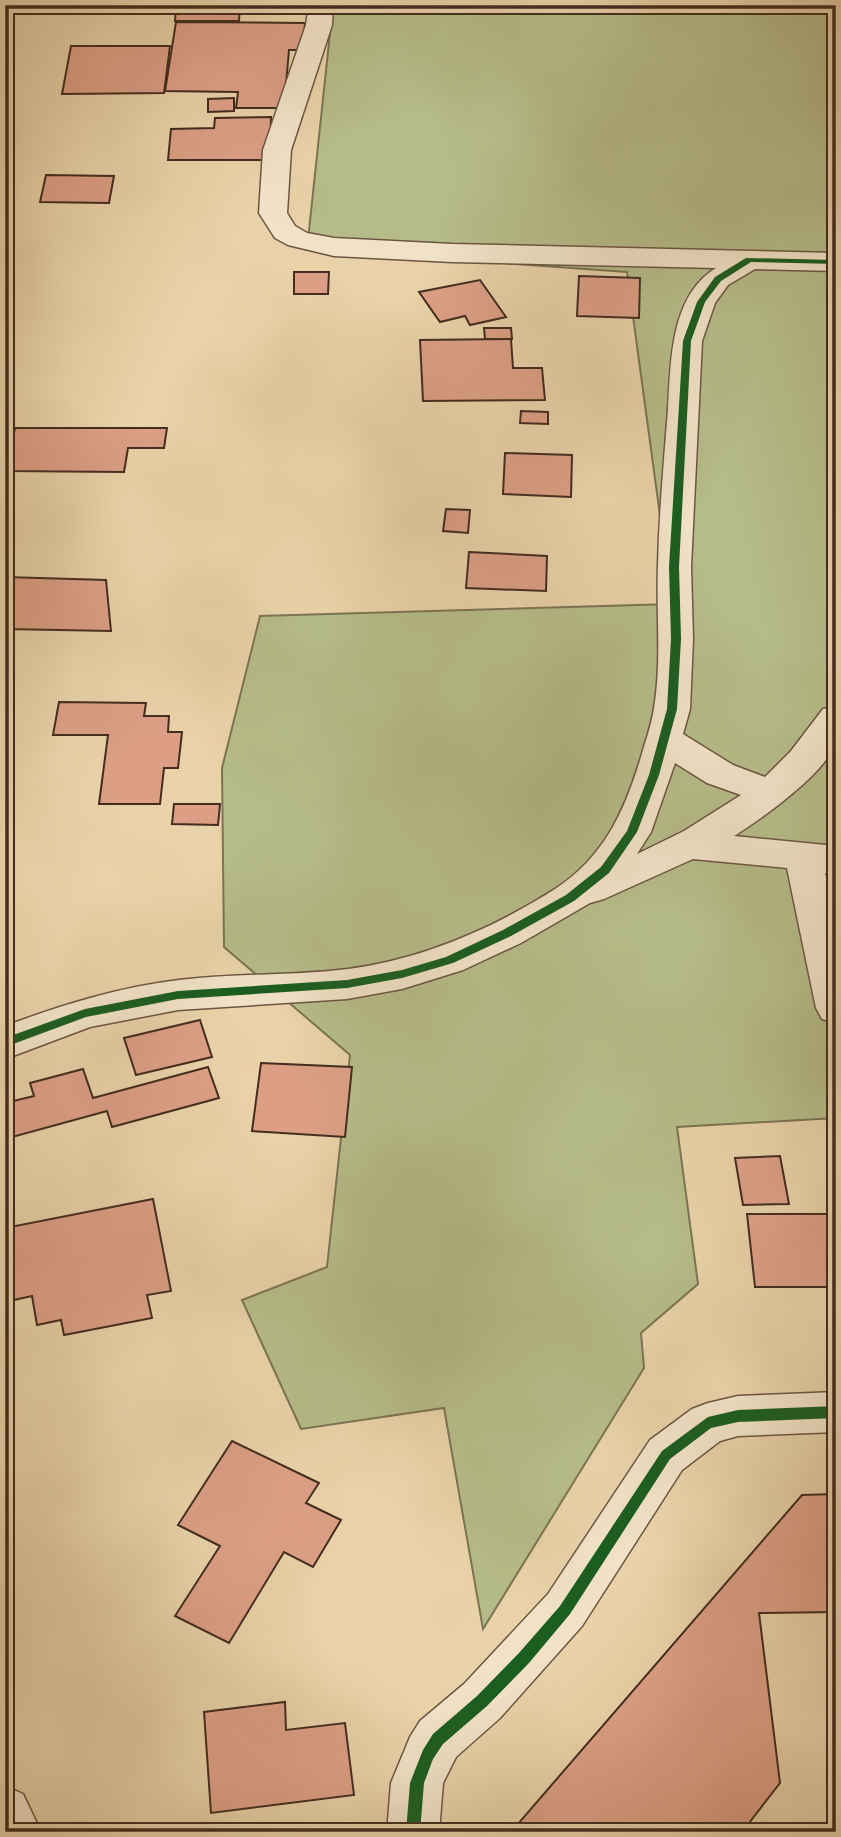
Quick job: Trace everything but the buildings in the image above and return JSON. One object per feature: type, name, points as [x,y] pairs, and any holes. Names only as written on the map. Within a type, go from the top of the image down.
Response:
[{"type":"street","points":[[321,5],[319,26],[278,150],[273,212],[285,232],[314,244],[370,250],[836,262]]},
{"type":"street","points":[[570,898],[605,870],[632,832],[654,775],[673,698],[676,639],[674,567],[687,341],[702,302],[718,279],[748,260]]},
{"type":"street","points":[[5,1043],[85,1013],[178,995],[347,984],[402,974],[449,960],[507,933],[570,898],[693,845],[793,773],[836,718]]},
{"type":"street","points":[[664,739],[720,774],[769,792]]},
{"type":"street","points":[[693,845],[819,859],[836,1008]]},
{"type":"street","points":[[413,1832],[417,1783],[433,1747],[524,1658],[565,1610],[666,1455],[708,1423],[738,1416],[836,1412]]},
{"type":"street","points":[[5,1812],[15,1832]]},
{"type":"green space","points":[[333,5],[836,5],[836,898],[826,900],[836,952],[836,1118],[677,1127],[698,1284],[641,1333],[644,1368],[483,1629],[444,1408],[301,1429],[242,1300],[327,1267],[350,1055],[224,947],[222,768],[260,616],[672,604],[627,272],[307,249]]},
{"type":"cycle path","points":[[5,1043],[85,1013],[178,995],[347,984],[402,974],[449,960],[507,933],[570,898],[605,870],[632,832],[654,775],[672,709],[676,639],[674,567],[687,341],[701,302],[718,279],[749,260],[836,262]]},
{"type":"cycle path","points":[[413,1832],[417,1783],[428,1755],[438,1739],[482,1701],[565,1610],[666,1455],[708,1423],[738,1416],[836,1412]]}]
